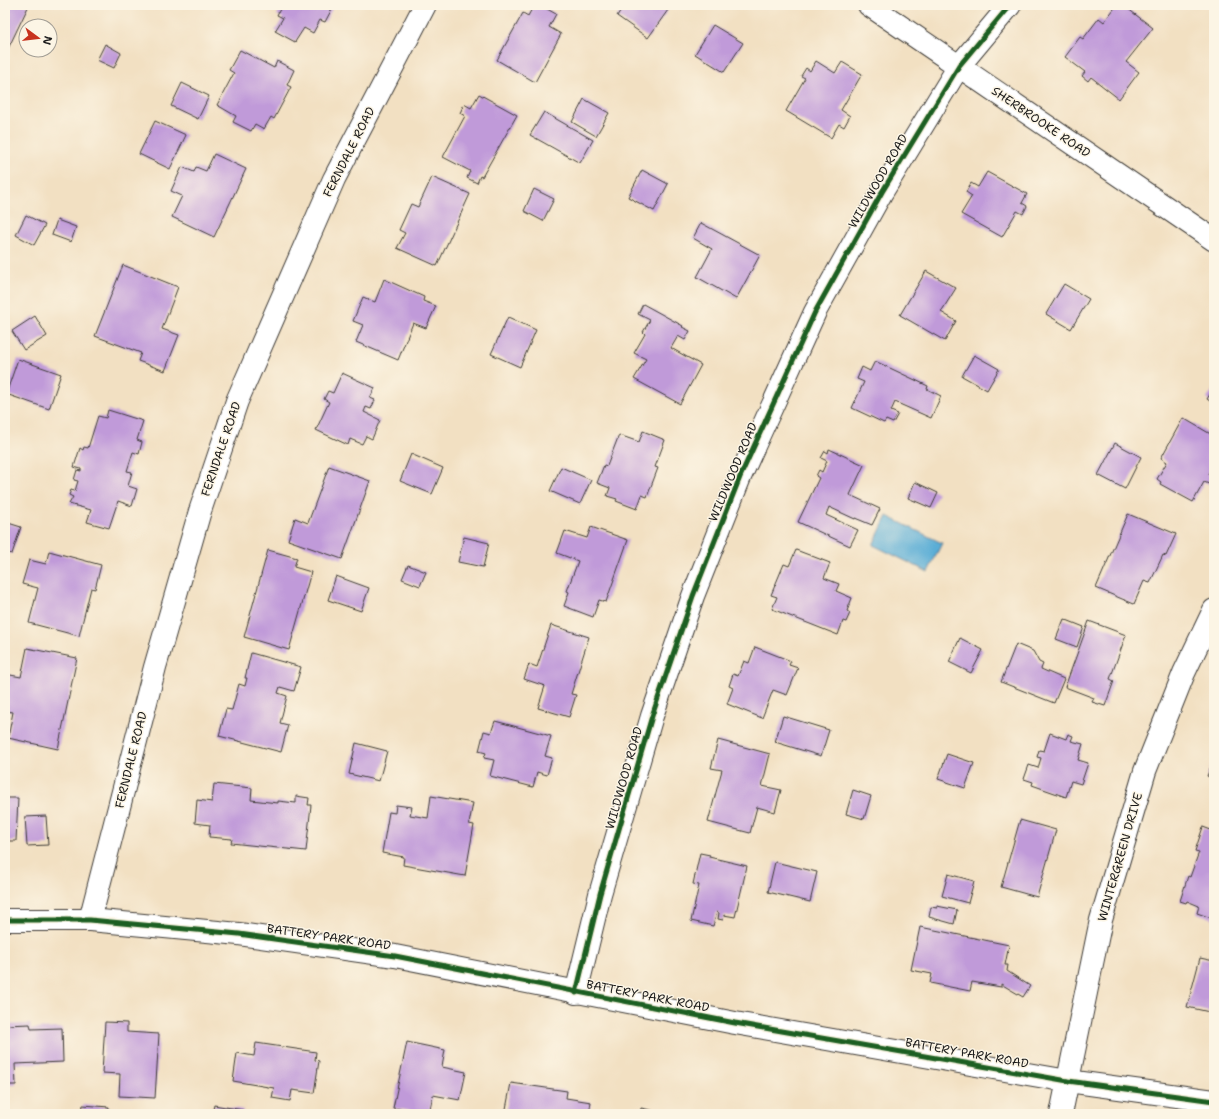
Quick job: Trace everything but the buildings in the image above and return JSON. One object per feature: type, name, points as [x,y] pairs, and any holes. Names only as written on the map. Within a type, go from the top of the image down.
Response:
[{"type":"street","name":"FERNDALE ROAD","points":[[90,920],[166,630],[200,511],[237,401],[334,179],[425,5]]},
{"type":"street","name":"SHERBROOKE ROAD","points":[[868,5],[1214,240]]},
{"type":"street","name":"WILDWOOD ROAD","points":[[576,993],[600,894],[652,716],[693,596],[740,477],[815,312],[882,192],[959,66],[1010,5]]},
{"type":"street","name":"WINTERGREEN DRIVE","points":[[1061,1114],[1101,920],[1145,772],[1184,673],[1214,610]]},
{"type":"street","name":"BATTERY PARK ROAD","points":[[5,920],[90,920],[240,934],[395,956],[576,993],[735,1023],[1068,1081],[1214,1102]]},
{"type":"water","points":[[887,516],[942,543],[928,572],[873,545]]},
{"type":"cycle path","points":[[576,993],[600,894],[652,716],[693,596],[740,477],[815,312],[882,192],[959,66],[1010,5]]},
{"type":"cycle path","points":[[5,920],[90,920],[239,934],[395,956],[735,1023],[1068,1081],[1214,1101]]}]
